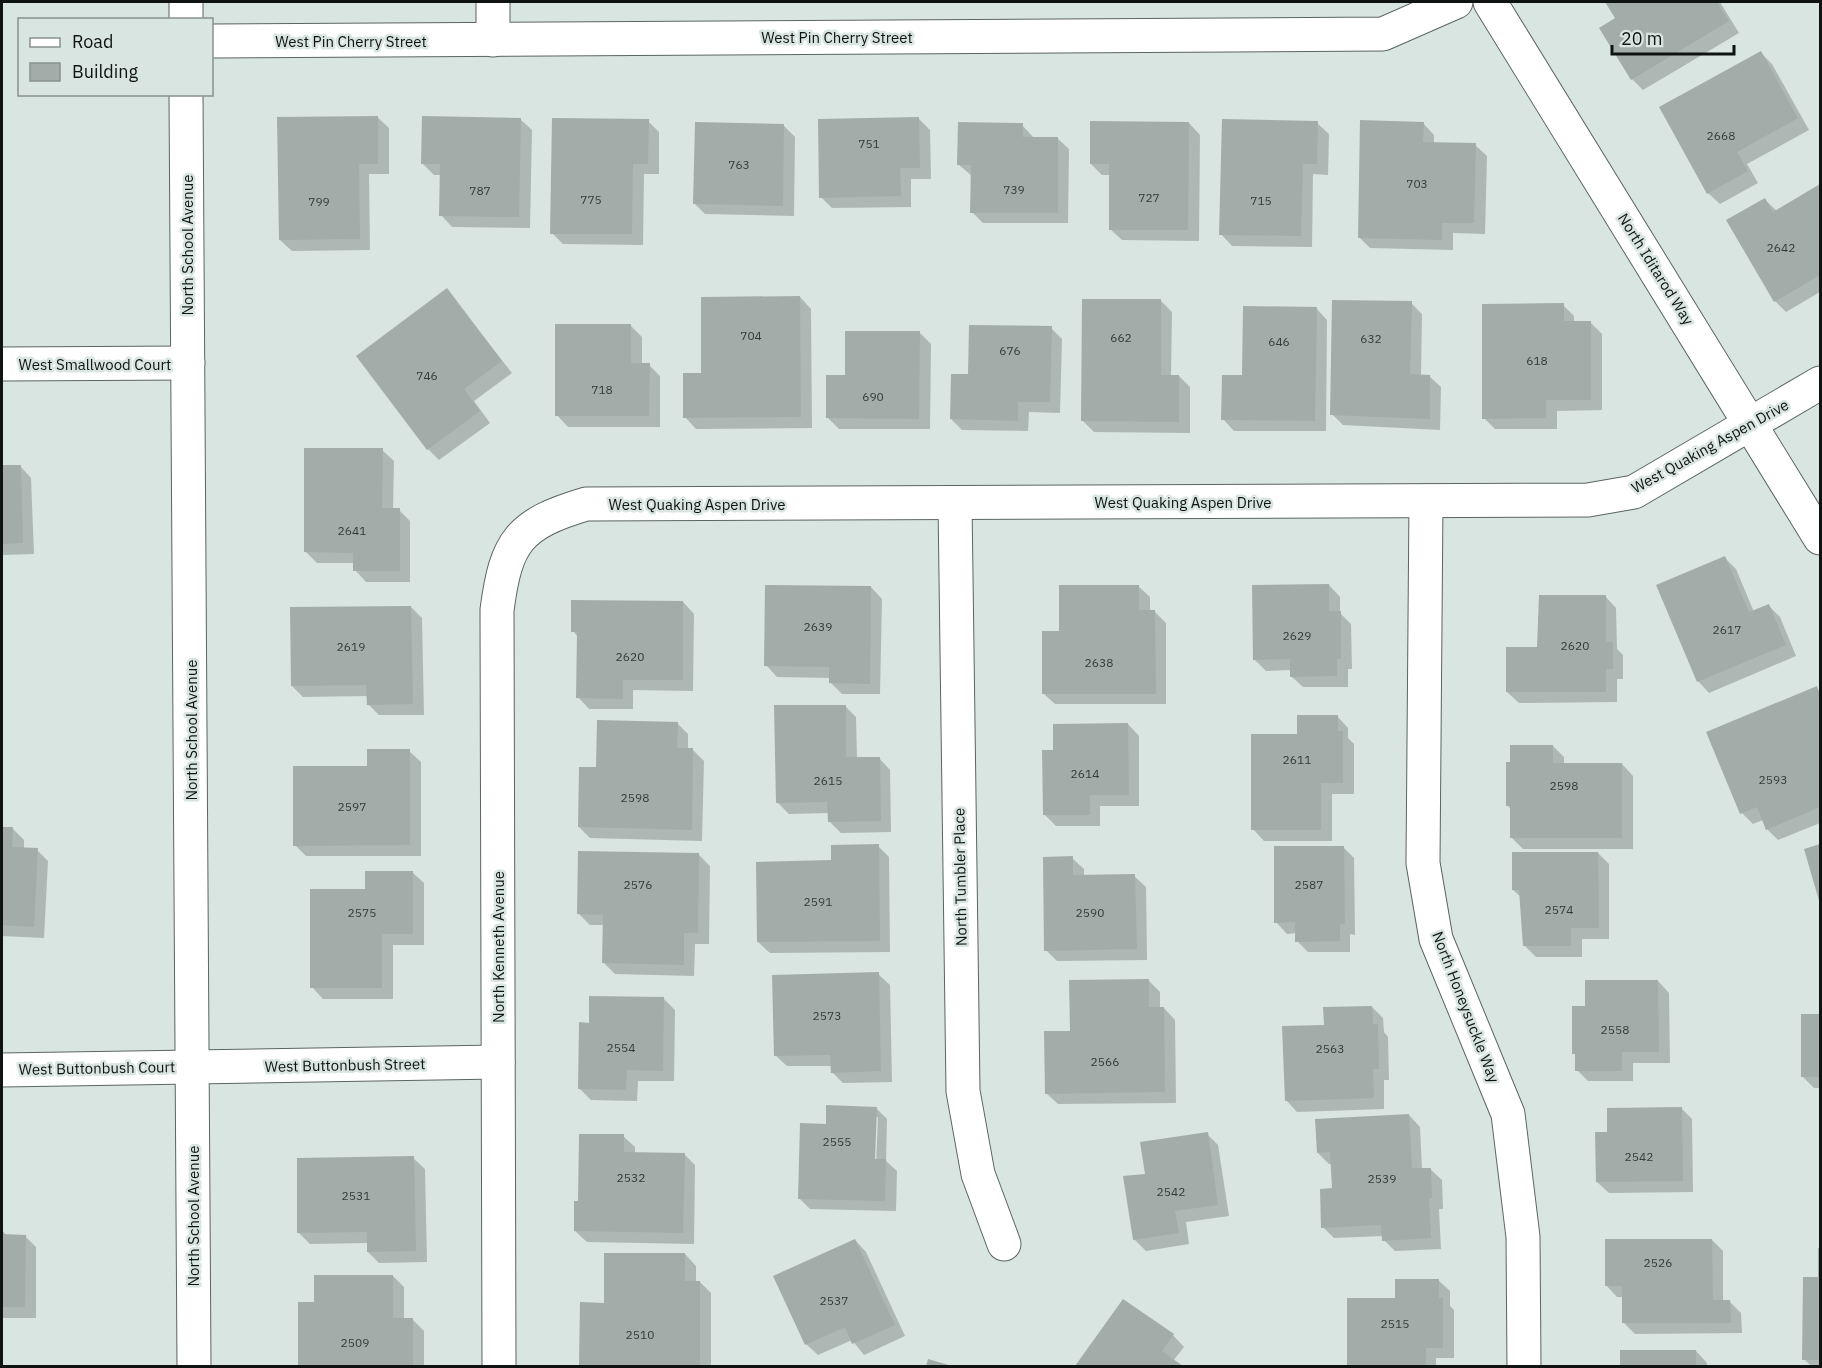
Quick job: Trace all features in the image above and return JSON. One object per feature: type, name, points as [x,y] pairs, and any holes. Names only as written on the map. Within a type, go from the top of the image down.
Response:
[{"type":"street","points":[[186,2],[186,18]]},
{"type":"street","points":[[493,2],[493,40]]},
{"type":"street","name":"West Pin Cherry Street","points":[[213,42],[1383,34],[1456,2]]},
{"type":"street","name":"North Iditarod Way","points":[[1490,2],[1821,538]]},
{"type":"street","name":"North School Avenue","points":[[186,96],[194,1366]]},
{"type":"street","name":"West Smallwood Court","points":[[2,364],[188,363]]},
{"type":"street","name":"West Quaking Aspen Drive","points":[[522,533],[552,514],[586,504],[1588,500],[1634,492],[1821,384]]},
{"type":"street","name":"North Honeysuckle Way","points":[[1426,501],[1423,862],[1436,939],[1508,1114],[1523,1237],[1524,1366]]},
{"type":"street","name":"North Tumbler Place","points":[[954,503],[963,1091],[978,1174],[1004,1244]]},
{"type":"street","name":"North Kenneth Avenue","points":[[499,1366],[497,610],[502,572],[522,533]]},
{"type":"street","name":"West Buttonbush Street","points":[[192,1066],[498,1062]]},
{"type":"street","name":"West Buttonbush Court","points":[[2,1070],[192,1066]]},
{"type":"building","points":[[1605,2],[1717,2],[1729,21],[1631,80],[1599,28],[1615,18]]},
{"type":"building","points":[[1761,51],[1798,118],[1737,152],[1748,171],[1707,194],[1659,107]]},
{"type":"building","points":[[378,116],[378,164],[359,164],[360,239],[279,240],[277,117]]},
{"type":"building","points":[[422,116],[521,118],[519,217],[439,216],[440,164],[421,164]]},
{"type":"building","points":[[919,117],[920,168],[900,168],[901,196],[819,198],[818,119]]},
{"type":"building","points":[[552,118],[649,119],[648,164],[633,164],[632,234],[550,234]]},
{"type":"building","points":[[1222,119],[1318,121],[1317,164],[1303,164],[1301,236],[1219,235]]},
{"type":"building","points":[[1360,120],[1424,122],[1423,142],[1476,143],[1474,223],[1442,223],[1442,240],[1358,238]]},
{"type":"building","points":[[1090,121],[1189,122],[1188,230],[1109,230],[1109,164],[1090,164]]},
{"type":"building","points":[[695,122],[784,124],[783,206],[693,204]]},
{"type":"building","points":[[958,122],[1023,123],[1023,137],[1058,137],[1058,213],[970,213],[971,165],[957,165]]},
{"type":"building","points":[[1820,184],[1820,275],[1774,302],[1726,220],[1765,198],[1773,212]]},
{"type":"building","points":[[447,288],[502,361],[464,389],[480,411],[427,450],[356,356]]},
{"type":"building","points":[[800,296],[801,417],[683,418],[683,373],[701,373],[701,297]]},
{"type":"building","points":[[1082,299],[1161,299],[1161,375],[1179,375],[1179,422],[1081,421]]},
{"type":"building","points":[[1332,300],[1412,301],[1410,374],[1430,375],[1430,419],[1330,415]]},
{"type":"building","points":[[1564,303],[1564,321],[1591,321],[1591,400],[1546,400],[1546,418],[1482,419],[1482,304]]},
{"type":"building","points":[[1243,306],[1317,307],[1315,421],[1221,420],[1222,375],[1242,375]]},
{"type":"building","points":[[555,324],[631,324],[631,363],[650,363],[649,416],[555,416]]},
{"type":"building","points":[[969,325],[1052,326],[1050,402],[1018,402],[1018,421],[950,419],[951,374],[968,374]]},
{"type":"building","points":[[845,331],[920,331],[919,419],[826,418],[826,375],[845,375]]},
{"type":"building","points":[[304,448],[383,448],[382,508],[400,508],[400,571],[353,571],[353,553],[304,552]]},
{"type":"building","points":[[2,465],[21,465],[23,543],[2,544]]},
{"type":"building","points":[[1725,556],[1749,612],[1769,604],[1786,645],[1697,682],[1656,585]]},
{"type":"building","points":[[1329,584],[1329,611],[1341,611],[1341,659],[1337,659],[1337,676],[1290,677],[1290,659],[1253,660],[1252,585]]},
{"type":"building","points":[[765,585],[871,586],[870,684],[829,683],[829,667],[764,666]]},
{"type":"building","points":[[1059,585],[1139,585],[1139,610],[1155,610],[1156,694],[1042,694],[1042,631],[1059,631]]},
{"type":"building","points":[[1539,595],[1606,595],[1606,642],[1613,642],[1613,669],[1606,669],[1606,692],[1506,692],[1506,647],[1537,647]]},
{"type":"building","points":[[571,600],[683,601],[683,680],[623,680],[623,699],[576,698],[577,632],[571,632]]},
{"type":"building","points":[[411,606],[413,704],[367,705],[366,685],[291,686],[290,607]]},
{"type":"building","points":[[1817,686],[1820,695],[1820,807],[1766,830],[1757,807],[1740,814],[1706,732]]},
{"type":"building","points":[[774,705],[846,705],[846,757],[880,757],[881,821],[828,822],[827,802],[776,803]]},
{"type":"building","points":[[1297,715],[1338,715],[1338,731],[1343,731],[1343,783],[1321,783],[1321,830],[1251,830],[1251,734],[1297,734]]},
{"type":"building","points":[[597,720],[678,722],[677,748],[693,748],[692,830],[578,827],[579,767],[596,767]]},
{"type":"building","points":[[1128,723],[1129,795],[1090,795],[1090,815],[1043,815],[1042,750],[1053,750],[1053,724]]},
{"type":"building","points":[[1510,745],[1553,745],[1553,763],[1622,763],[1622,838],[1510,838],[1510,806],[1506,806],[1506,762],[1510,762]]},
{"type":"building","points":[[367,749],[410,749],[410,845],[293,846],[293,766],[367,766]]},
{"type":"building","points":[[2,827],[13,827],[12,847],[38,848],[34,927],[2,925]]},
{"type":"building","points":[[879,844],[880,941],[757,942],[756,862],[831,860],[831,845]]},
{"type":"building","points":[[1820,844],[1820,904],[1804,849]]},
{"type":"building","points":[[1274,846],[1344,846],[1345,924],[1340,924],[1340,941],[1295,942],[1295,922],[1274,923]]},
{"type":"building","points":[[578,851],[699,853],[698,933],[684,933],[684,965],[602,963],[603,915],[577,914]]},
{"type":"building","points":[[1512,852],[1598,852],[1599,928],[1571,928],[1571,946],[1523,946],[1519,890],[1512,890]]},
{"type":"building","points":[[1073,856],[1073,875],[1135,874],[1137,949],[1044,951],[1043,857]]},
{"type":"building","points":[[365,871],[413,871],[413,934],[382,934],[382,988],[310,988],[310,889],[365,889]]},
{"type":"building","points":[[879,972],[881,1071],[831,1073],[830,1055],[774,1056],[772,975]]},
{"type":"building","points":[[1149,979],[1149,1007],[1164,1007],[1165,1092],[1045,1094],[1044,1031],[1070,1031],[1069,980]]},
{"type":"building","points":[[1585,980],[1658,980],[1659,1052],[1622,1052],[1622,1071],[1575,1071],[1575,1054],[1572,1054],[1572,1006],[1585,1006]]},
{"type":"building","points":[[589,996],[664,997],[663,1071],[627,1070],[626,1090],[578,1089],[579,1022],[589,1023]]},
{"type":"building","points":[[1372,1006],[1373,1024],[1378,1024],[1379,1069],[1373,1069],[1374,1098],[1285,1101],[1282,1026],[1324,1025],[1323,1007]]},
{"type":"building","points":[[1801,1014],[1820,1014],[1820,1077],[1801,1077]]},
{"type":"building","points":[[826,1105],[877,1107],[875,1159],[886,1159],[885,1201],[798,1199],[800,1123],[826,1124]]},
{"type":"building","points":[[1682,1107],[1683,1181],[1596,1182],[1595,1132],[1607,1132],[1607,1108]]},
{"type":"building","points":[[1409,1114],[1412,1168],[1431,1168],[1432,1198],[1429,1198],[1431,1238],[1382,1241],[1381,1225],[1321,1228],[1320,1189],[1332,1188],[1330,1152],[1317,1153],[1315,1119]]},
{"type":"building","points":[[1208,1132],[1218,1205],[1175,1211],[1179,1233],[1133,1240],[1123,1176],[1145,1174],[1140,1142]]},
{"type":"building","points":[[579,1134],[624,1134],[624,1152],[685,1153],[683,1233],[574,1231],[574,1201],[578,1201]]},
{"type":"building","points":[[414,1156],[416,1251],[367,1252],[367,1232],[297,1233],[297,1158]]},
{"type":"building","points":[[2,1234],[26,1235],[25,1307],[2,1307]]},
{"type":"building","points":[[855,1239],[895,1325],[852,1344],[845,1327],[805,1345],[773,1276]]},
{"type":"building","points":[[1605,1239],[1712,1239],[1713,1300],[1730,1300],[1731,1323],[1622,1323],[1622,1286],[1605,1286]]},
{"type":"building","points":[[1818,1248],[1820,1248],[1820,1360],[1802,1360],[1803,1277],[1818,1277]]},
{"type":"building","points":[[604,1253],[685,1253],[685,1281],[700,1281],[700,1366],[579,1365],[580,1302],[604,1303]]},
{"type":"building","points":[[314,1275],[393,1275],[393,1318],[413,1318],[413,1366],[298,1366],[298,1302],[314,1302]]},
{"type":"building","points":[[1395,1279],[1439,1279],[1439,1298],[1443,1298],[1443,1348],[1426,1348],[1426,1366],[1347,1366],[1347,1298],[1395,1298]]},
{"type":"building","points":[[1123,1299],[1174,1334],[1162,1351],[1183,1366],[1075,1366]]},
{"type":"building","points":[[1620,1350],[1696,1350],[1696,1366],[1620,1366]]},
{"type":"building","points":[[928,1359],[952,1366],[926,1366]]}]
